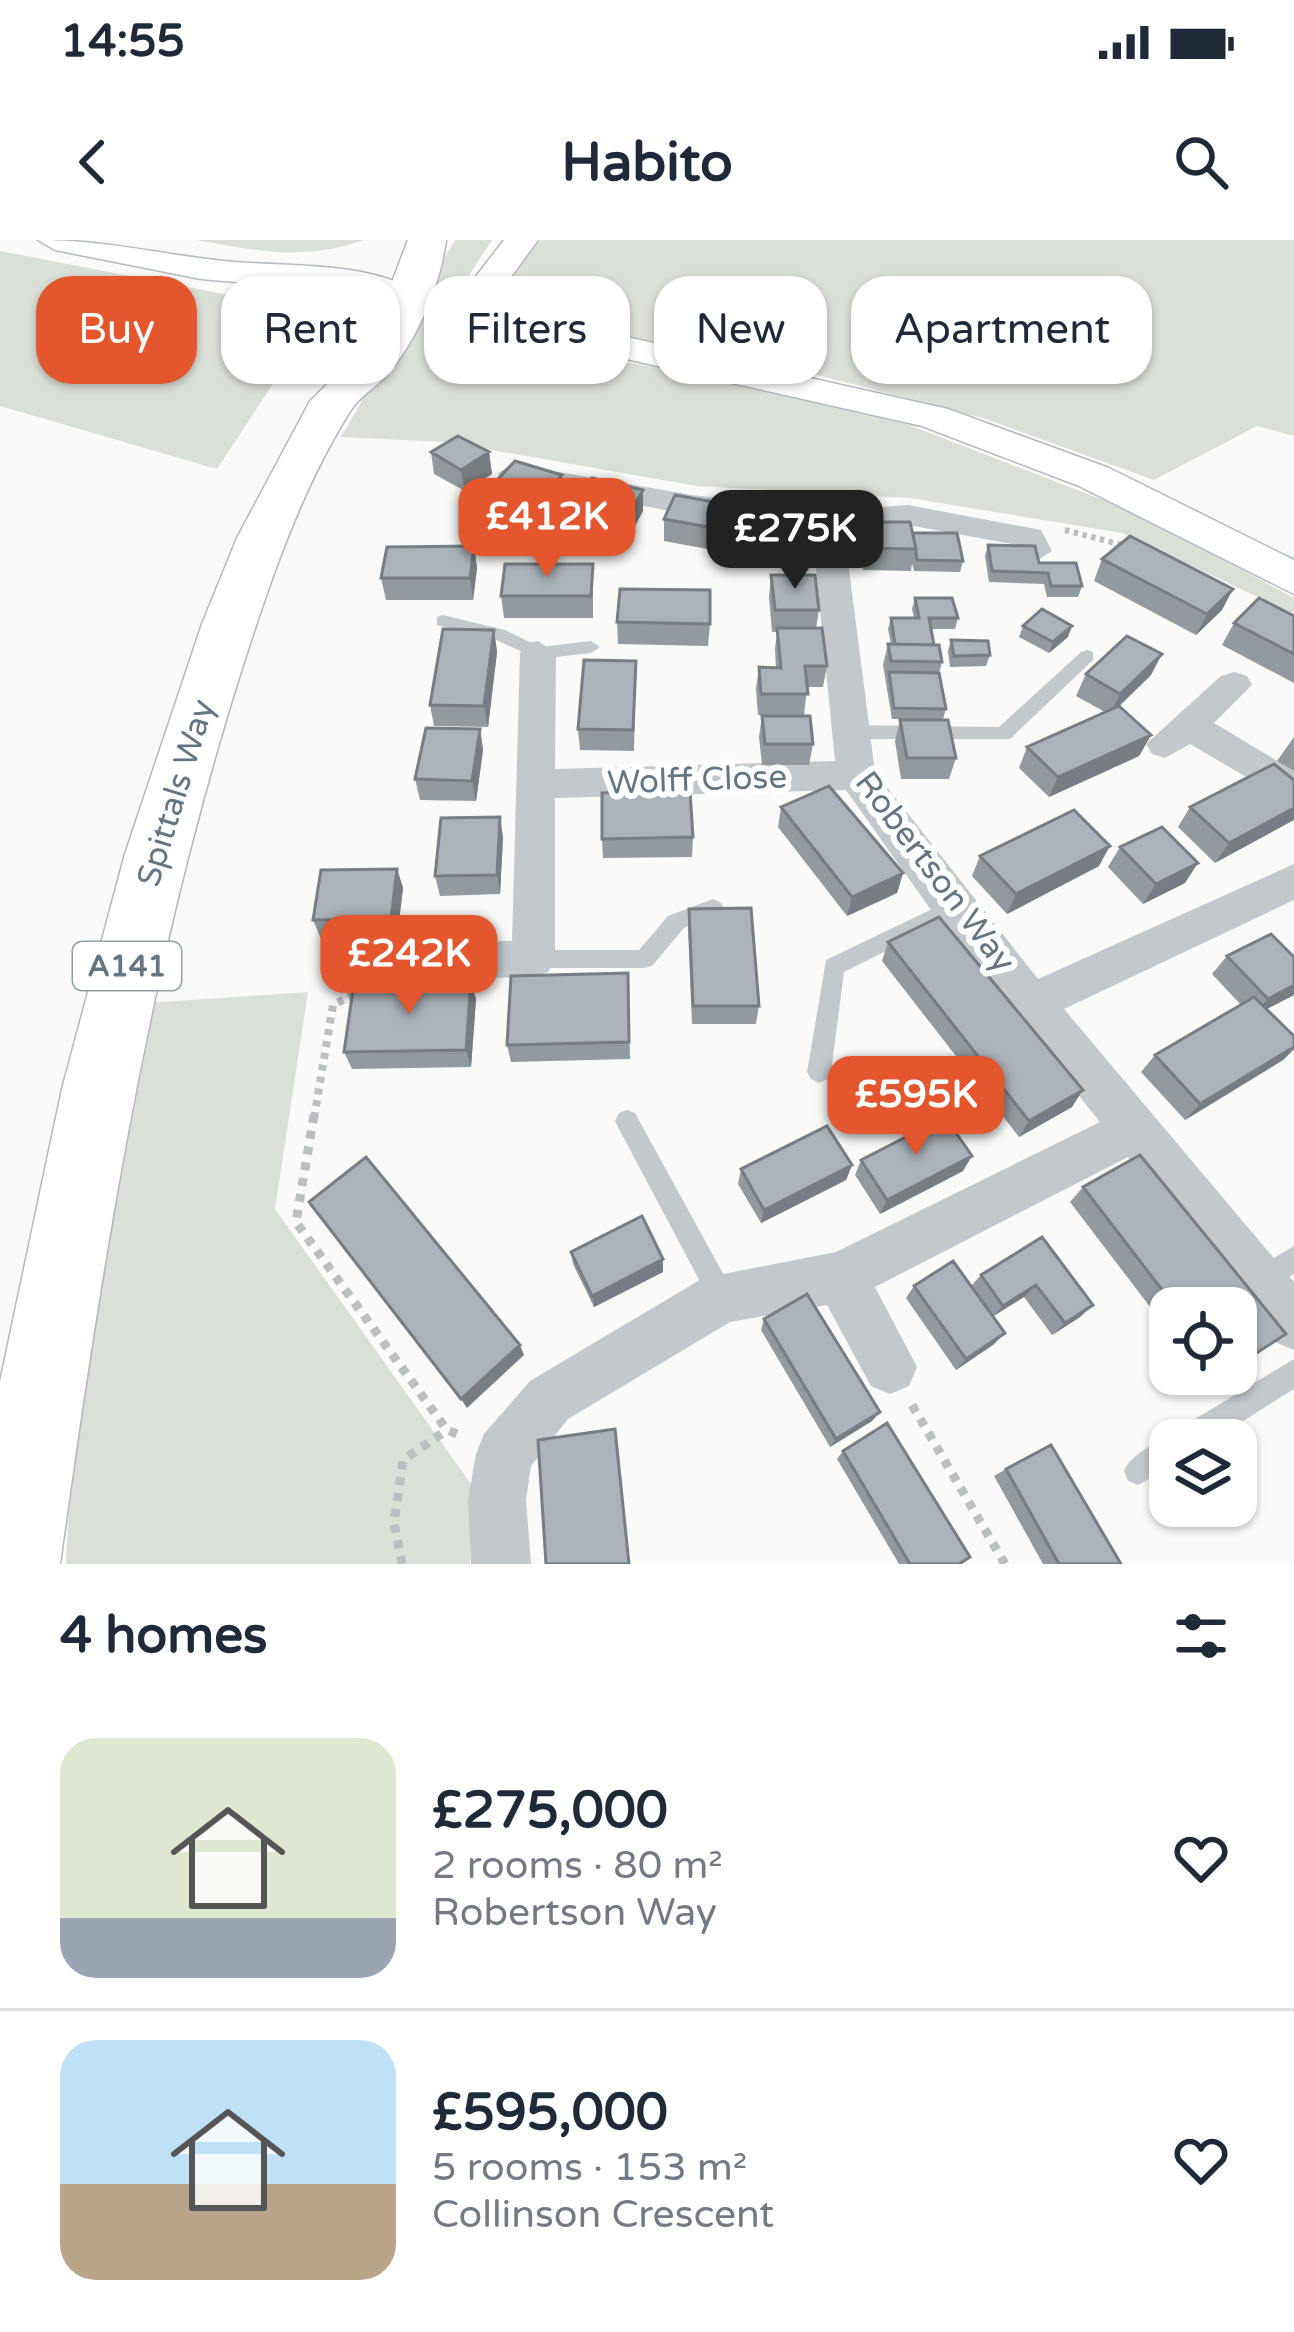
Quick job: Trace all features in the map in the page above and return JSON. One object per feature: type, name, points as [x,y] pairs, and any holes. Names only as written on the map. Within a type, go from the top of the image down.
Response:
[{"type":"highway","name":"Spittals Way","points":[[389,276],[394,258],[425,240]]},
{"type":"highway","name":"Spittals Way","points":[[13,1564],[86,1147],[118,998],[169,806],[230,620],[291,478],[336,396],[350,384]]},
{"type":"street","points":[[55,240],[253,276]]},
{"type":"street","points":[[520,240],[478,297],[481,309],[514,325],[766,375],[934,417],[1094,477],[1294,579]]},
{"type":"street","points":[[513,473],[692,505],[826,521],[908,515],[1030,537],[1036,551]]},
{"type":"street","name":"Robertson Way","points":[[826,521],[856,775],[953,908],[1135,1129],[1276,1270],[1294,1323]]},
{"type":"street","points":[[422,961],[533,959],[538,653]]},
{"type":"street","points":[[1234,685],[1178,735],[1294,790]]},
{"type":"street","name":"Wolff Close","points":[[537,784],[856,775]]},
{"type":"street","name":"Robertson Way","points":[[1034,1002],[1294,880]]},
{"type":"street","points":[[500,1564],[497,1500],[504,1454],[549,1400],[722,1297],[840,1277],[1135,1129]]},
{"type":"street","points":[[840,1277],[890,1367]]},
{"type":"lane","points":[[442,621],[499,634],[538,653],[591,647]]},
{"type":"lane","points":[[848,732],[1003,734],[1087,656]]},
{"type":"lane","points":[[533,959],[644,959],[676,922],[713,908]]},
{"type":"lane","points":[[820,1072],[834,967],[953,908]]},
{"type":"lane","points":[[627,1121],[722,1297]]},
{"type":"lane","points":[[1221,1419],[1294,1373]]},
{"type":"lane","points":[[1138,1471],[1149,1464]]},
{"type":"path","points":[[1064,529],[1129,547]]},
{"type":"path","points":[[422,961],[333,1005],[296,1222],[447,1430],[504,1454]]},
{"type":"path","points":[[890,1367],[1005,1564]]},
{"type":"path","points":[[402,1564],[394,1523],[403,1460],[447,1430]]},
{"type":"shaded area","points":[[197,240],[364,240],[301,252]]},
{"type":"shaded area","points":[[455,240],[492,240],[469,276],[434,276]]},
{"type":"shaded area","points":[[541,240],[1294,240],[1294,436],[1257,426],[1154,480],[983,418],[852,384],[1152,384],[1152,276],[851,276],[851,384],[827,377],[827,276],[654,276],[654,343],[630,339],[630,276],[509,276]]},
{"type":"shaded area","points":[[0,251],[130,276],[36,276],[36,384],[197,384],[197,289],[221,293],[221,384],[273,384],[217,469],[0,406]]},
{"type":"shaded area","points":[[424,294],[424,384],[630,384],[630,363],[654,367],[654,384],[743,384],[909,425],[1134,512],[1294,598],[1294,614],[1122,533],[910,498],[697,486],[446,442],[341,437],[372,384],[400,384],[400,335]]},
{"type":"shaded area","points":[[308,992],[275,1209],[471,1484],[470,1564],[66,1564],[71,1463],[149,1003]]},
{"type":"building","points":[[458,436],[489,452],[461,470],[431,452]]},
{"type":"building","points":[[515,461],[562,475],[543,497],[495,482]]},
{"type":"building","points":[[592,478],[643,490],[630,513],[577,501]]},
{"type":"building","points":[[675,495],[729,505],[719,529],[664,519]]},
{"type":"building","points":[[753,508],[810,513],[808,539],[750,534]]},
{"type":"building","points":[[864,522],[910,522],[916,549],[867,548]]},
{"type":"building","points":[[913,533],[957,533],[963,561],[917,560]]},
{"type":"building","points":[[1130,536],[1233,589],[1207,614],[1102,559]]},
{"type":"building","points":[[988,545],[1035,546],[1039,563],[1076,563],[1082,586],[1051,586],[1048,573],[992,571]]},
{"type":"building","points":[[474,546],[470,578],[381,578],[387,547]]},
{"type":"building","points":[[505,564],[593,564],[591,596],[501,596]]},
{"type":"building","points":[[771,575],[815,575],[819,610],[775,610]]},
{"type":"building","points":[[620,589],[710,590],[710,624],[617,622]]},
{"type":"building","points":[[915,598],[952,598],[958,618],[929,618],[934,645],[895,644],[891,618],[919,618]]},
{"type":"building","points":[[1259,598],[1294,616],[1294,654],[1234,623]]},
{"type":"building","points":[[1042,609],[1072,626],[1053,642],[1023,626]]},
{"type":"building","points":[[777,628],[822,628],[827,666],[805,666],[808,694],[761,694],[759,667],[781,668]]},
{"type":"building","points":[[443,629],[494,630],[484,706],[430,705]]},
{"type":"building","points":[[1127,636],[1162,654],[1120,694],[1086,674]]},
{"type":"building","points":[[951,640],[988,641],[990,655],[954,656]]},
{"type":"building","points":[[888,644],[939,645],[942,662],[891,661]]},
{"type":"building","points":[[584,660],[636,661],[633,730],[578,729]]},
{"type":"building","points":[[889,672],[939,673],[946,709],[894,708]]},
{"type":"building","points":[[1119,706],[1151,735],[1058,777],[1027,747]]},
{"type":"building","points":[[762,716],[810,716],[813,744],[765,744]]},
{"type":"building","points":[[900,720],[948,720],[956,758],[907,758]]},
{"type":"building","points":[[426,728],[480,729],[472,781],[415,779]]},
{"type":"building","points":[[1274,764],[1294,780],[1294,808],[1229,843],[1190,807]]},
{"type":"building","points":[[829,786],[903,873],[852,897],[781,807]]},
{"type":"building","points":[[690,791],[693,837],[602,839],[602,793]]},
{"type":"building","points":[[1074,810],[1110,846],[1016,894],[980,856]]},
{"type":"building","points":[[500,817],[497,875],[435,876],[441,818]]},
{"type":"building","points":[[1162,827],[1198,863],[1156,884],[1120,847]]},
{"type":"building","points":[[397,869],[391,919],[313,920],[321,870]]},
{"type":"building","points":[[751,908],[759,1006],[693,1006],[689,909]]},
{"type":"building","points":[[939,917],[1083,1090],[1029,1121],[888,942]]},
{"type":"building","points":[[1271,934],[1294,957],[1294,985],[1268,999],[1227,956]]},
{"type":"building","points":[[628,973],[629,1042],[507,1045],[511,976]]},
{"type":"building","points":[[471,981],[466,1050],[344,1052],[354,983]]},
{"type":"building","points":[[1254,997],[1294,1036],[1294,1047],[1200,1104],[1155,1055]]},
{"type":"building","points":[[945,1117],[972,1156],[887,1200],[861,1160]]},
{"type":"building","points":[[827,1126],[852,1165],[764,1210],[741,1169]]},
{"type":"building","points":[[1140,1155],[1248,1287],[1160,1287],[1083,1187]]},
{"type":"building","points":[[366,1157],[520,1345],[461,1399],[309,1202]]},
{"type":"building","points":[[642,1216],[663,1259],[592,1296],[571,1252]]},
{"type":"building","points":[[1042,1237],[1093,1305],[1065,1323],[1036,1285],[1003,1306],[981,1275]]},
{"type":"building","points":[[953,1261],[1005,1333],[966,1359],[914,1286]]},
{"type":"building","points":[[807,1294],[880,1412],[836,1439],[764,1319]]},
{"type":"building","points":[[1257,1298],[1286,1334],[1257,1353]]},
{"type":"building","points":[[887,1423],[970,1557],[959,1564],[910,1564],[843,1451]]},
{"type":"building","points":[[615,1429],[629,1564],[546,1564],[538,1440]]},
{"type":"building","points":[[1051,1445],[1121,1564],[1059,1564],[1006,1469]]}]
